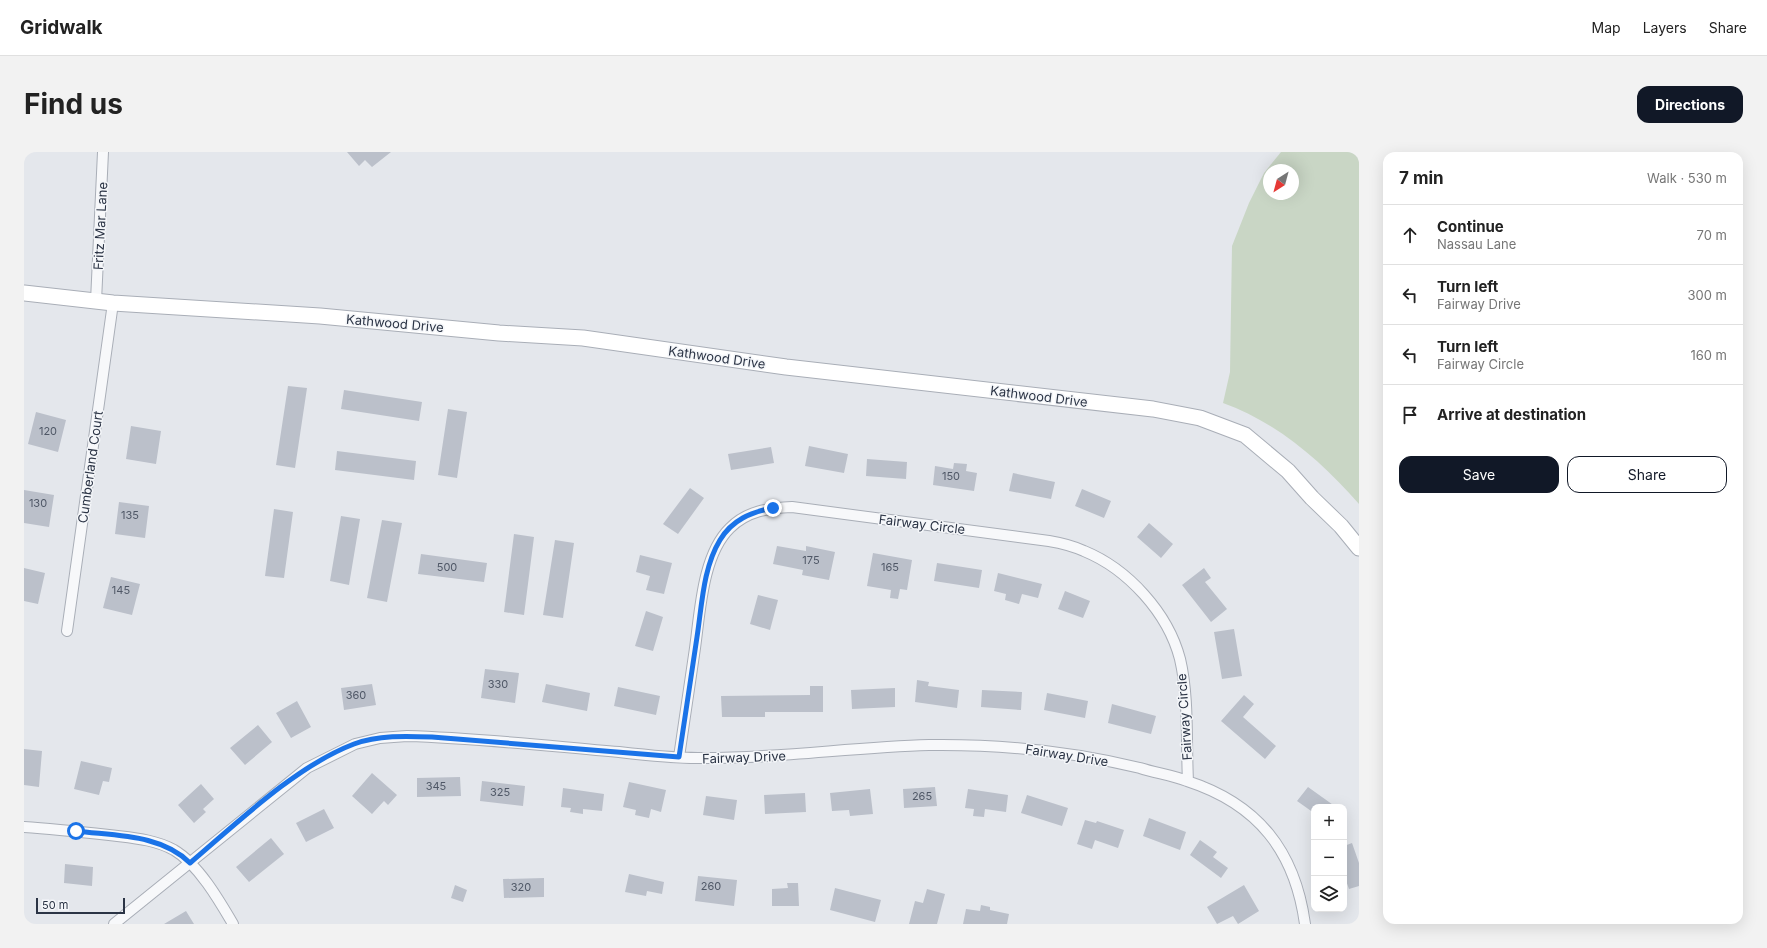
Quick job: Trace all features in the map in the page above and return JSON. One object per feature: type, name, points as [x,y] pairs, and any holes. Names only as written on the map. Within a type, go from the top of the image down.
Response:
[{"type":"street","name":"Fritz Mar Lane","points":[[96,301],[102,152]]},
{"type":"street","name":"Kathwood Drive","points":[[24,293],[113,303],[320,316],[499,333],[583,338],[786,367],[1152,409],[1200,418],[1245,435],[1288,471],[1312,498],[1341,526],[1359,548]]},
{"type":"street","name":"Cumberland Court","points":[[67,631],[113,303]]},
{"type":"street","name":"Fairway Circle","points":[[679,757],[705,584],[714,554],[729,529],[740,518],[758,510],[792,507],[1049,541],[1085,551],[1117,570],[1147,598],[1161,618],[1172,638],[1180,659],[1184,687],[1188,781]]},
{"type":"street","name":"Fairway Drive","points":[[114,924],[307,768],[349,746],[367,741],[407,736],[679,757],[711,758],[800,755],[927,745],[1003,746],[1076,754],[1188,781],[1241,806],[1257,820],[1270,836],[1290,867],[1298,886],[1305,924]]},
{"type":"street","points":[[24,827],[76,831],[151,841],[175,850],[190,863],[222,905],[233,924]]},
{"type":"green space","points":[[1281,152],[1359,152],[1359,504],[1314,458],[1280,432],[1243,411],[1223,403],[1230,372],[1232,246],[1249,203],[1263,175],[1263,200],[1299,200],[1299,164],[1271,164]]},
{"type":"building","points":[[347,152],[391,152],[372,167],[365,160],[359,166]]},
{"type":"building","points":[[288,386],[307,388],[295,468],[276,465]]},
{"type":"building","points":[[344,390],[422,402],[419,421],[341,409]]},
{"type":"building","points":[[448,409],[467,412],[457,478],[438,475]]},
{"type":"building","points":[[36,412],[66,420],[58,452],[28,444]]},
{"type":"building","points":[[131,426],[161,431],[156,464],[126,459]]},
{"type":"building","points":[[809,446],[848,454],[844,473],[805,466]]},
{"type":"building","points":[[771,447],[774,463],[731,470],[728,454]]},
{"type":"building","points":[[337,451],[416,461],[414,480],[335,470]]},
{"type":"building","points":[[867,459],[907,462],[906,479],[866,476]]},
{"type":"building","points":[[954,463],[967,464],[966,471],[977,473],[974,491],[933,485],[935,466],[953,469]]},
{"type":"building","points":[[1013,473],[1055,482],[1051,499],[1009,491]]},
{"type":"building","points":[[690,488],[704,498],[678,534],[663,524]]},
{"type":"building","points":[[1082,489],[1111,501],[1104,518],[1075,506]]},
{"type":"building","points":[[24,490],[54,495],[49,527],[24,523]]},
{"type":"building","points":[[119,502],[149,506],[145,538],[115,534]]},
{"type":"building","points":[[274,509],[293,512],[284,578],[265,576]]},
{"type":"building","points":[[341,516],[360,519],[349,585],[330,581]]},
{"type":"building","points":[[382,520],[402,523],[387,602],[367,598]]},
{"type":"building","points":[[1149,523],[1173,544],[1161,558],[1137,537]]},
{"type":"building","points":[[514,534],[534,537],[524,615],[504,612]]},
{"type":"building","points":[[555,540],[574,543],[563,618],[543,615]]},
{"type":"building","points":[[777,546],[806,551],[806,546],[835,552],[829,580],[802,575],[803,570],[773,564]]},
{"type":"building","points":[[873,553],[912,560],[907,590],[900,589],[898,599],[890,598],[891,590],[867,586]]},
{"type":"building","points":[[421,554],[487,563],[484,582],[418,574]]},
{"type":"building","points":[[640,555],[672,563],[664,594],[646,590],[650,576],[636,572]]},
{"type":"building","points":[[937,563],[982,570],[979,588],[934,581]]},
{"type":"building","points":[[24,568],[45,573],[38,604],[24,601]]},
{"type":"building","points":[[1204,568],[1211,578],[1205,582],[1227,609],[1211,622],[1182,585]]},
{"type":"building","points":[[998,573],[1042,584],[1038,598],[1022,594],[1019,604],[1005,600],[1006,594],[994,591]]},
{"type":"building","points":[[111,577],[140,584],[132,615],[103,608]]},
{"type":"building","points":[[1065,591],[1090,601],[1083,618],[1058,609]]},
{"type":"building","points":[[758,595],[778,600],[770,630],[750,624]]},
{"type":"building","points":[[646,611],[663,617],[653,651],[635,646]]},
{"type":"building","points":[[1234,629],[1242,676],[1222,679],[1214,632]]},
{"type":"building","points":[[485,669],[519,673],[515,703],[481,698]]},
{"type":"building","points":[[917,680],[929,682],[928,686],[959,690],[957,708],[915,702]]},
{"type":"building","points":[[372,684],[376,705],[344,710],[341,688]]},
{"type":"building","points":[[546,684],[590,693],[587,711],[542,702]]},
{"type":"building","points":[[810,686],[823,686],[823,712],[765,712],[765,717],[722,717],[721,696],[810,695]]},
{"type":"building","points":[[618,687],[660,696],[656,715],[614,706]]},
{"type":"building","points":[[895,688],[895,707],[852,709],[851,690]]},
{"type":"building","points":[[982,690],[1022,692],[1021,710],[981,707]]},
{"type":"building","points":[[1047,693],[1088,701],[1085,718],[1044,710]]},
{"type":"building","points":[[1244,695],[1254,704],[1243,717],[1276,746],[1265,759],[1221,721]]},
{"type":"building","points":[[297,701],[311,727],[291,738],[276,713]]},
{"type":"building","points":[[1112,704],[1156,716],[1151,734],[1108,723]]},
{"type":"building","points":[[258,725],[272,742],[245,765],[230,748]]},
{"type":"building","points":[[24,749],[42,751],[39,787],[24,785]]},
{"type":"building","points":[[81,761],[112,768],[109,782],[103,781],[99,795],[74,789]]},
{"type":"building","points":[[372,773],[397,795],[388,805],[384,801],[372,814],[352,796]]},
{"type":"building","points":[[460,777],[461,796],[417,797],[417,778]]},
{"type":"building","points":[[482,781],[525,786],[523,806],[480,801]]},
{"type":"building","points":[[629,782],[666,790],[661,812],[651,809],[649,818],[635,815],[636,810],[623,807]]},
{"type":"building","points":[[201,784],[214,799],[203,809],[206,812],[194,823],[178,805]]},
{"type":"building","points":[[935,787],[937,806],[904,808],[903,789]]},
{"type":"building","points":[[1308,787],[1332,804],[1311,804],[1311,811],[1297,801]]},
{"type":"building","points":[[563,788],[604,794],[602,811],[583,809],[583,814],[570,812],[571,808],[561,807]]},
{"type":"building","points":[[870,789],[873,814],[850,816],[849,810],[832,811],[830,793]]},
{"type":"building","points":[[968,789],[1008,795],[1006,812],[985,809],[984,817],[973,816],[974,809],[965,808]]},
{"type":"building","points":[[805,793],[806,812],[765,814],[764,795]]},
{"type":"building","points":[[1027,795],[1068,808],[1062,826],[1021,813]]},
{"type":"building","points":[[706,796],[737,800],[734,820],[703,815]]},
{"type":"building","points":[[324,809],[334,828],[306,842],[296,823]]},
{"type":"building","points":[[1149,818],[1186,832],[1180,850],[1143,836]]},
{"type":"building","points":[[1085,820],[1096,823],[1097,821],[1124,830],[1118,848],[1095,840],[1092,849],[1077,844]]},
{"type":"building","points":[[271,838],[284,854],[249,882],[236,867]]},
{"type":"building","points":[[1200,840],[1217,852],[1213,857],[1228,868],[1221,878],[1190,855]]},
{"type":"building","points":[[1352,843],[1359,863],[1359,886],[1349,889],[1347,883],[1347,845]]},
{"type":"building","points":[[65,864],[93,867],[92,886],[64,883]]},
{"type":"building","points":[[629,874],[664,882],[662,894],[647,891],[646,896],[625,892]]},
{"type":"building","points":[[698,876],[737,880],[734,906],[695,901]]},
{"type":"building","points":[[544,878],[544,897],[504,898],[503,879]]},
{"type":"building","points":[[787,883],[798,883],[799,906],[772,906],[772,889],[788,888]]},
{"type":"building","points":[[455,885],[467,890],[463,902],[451,898]]},
{"type":"building","points":[[1244,885],[1259,911],[1238,924],[1233,916],[1217,924],[1207,907]]},
{"type":"building","points":[[835,888],[881,900],[875,922],[830,910]]},
{"type":"building","points":[[927,889],[945,894],[937,924],[909,924],[915,901],[923,903]]},
{"type":"building","points":[[981,905],[990,907],[990,910],[1009,914],[1007,924],[963,924],[966,909],[980,911]]},
{"type":"building","points":[[186,911],[194,924],[164,924]]},
{"type":"route","points":[[76,831],[151,841],[175,850],[190,863],[282,786],[307,768],[330,755],[355,744],[380,738],[407,736],[432,737],[679,757],[705,584],[714,554],[720,540],[740,518],[758,510],[773,508]]}]
